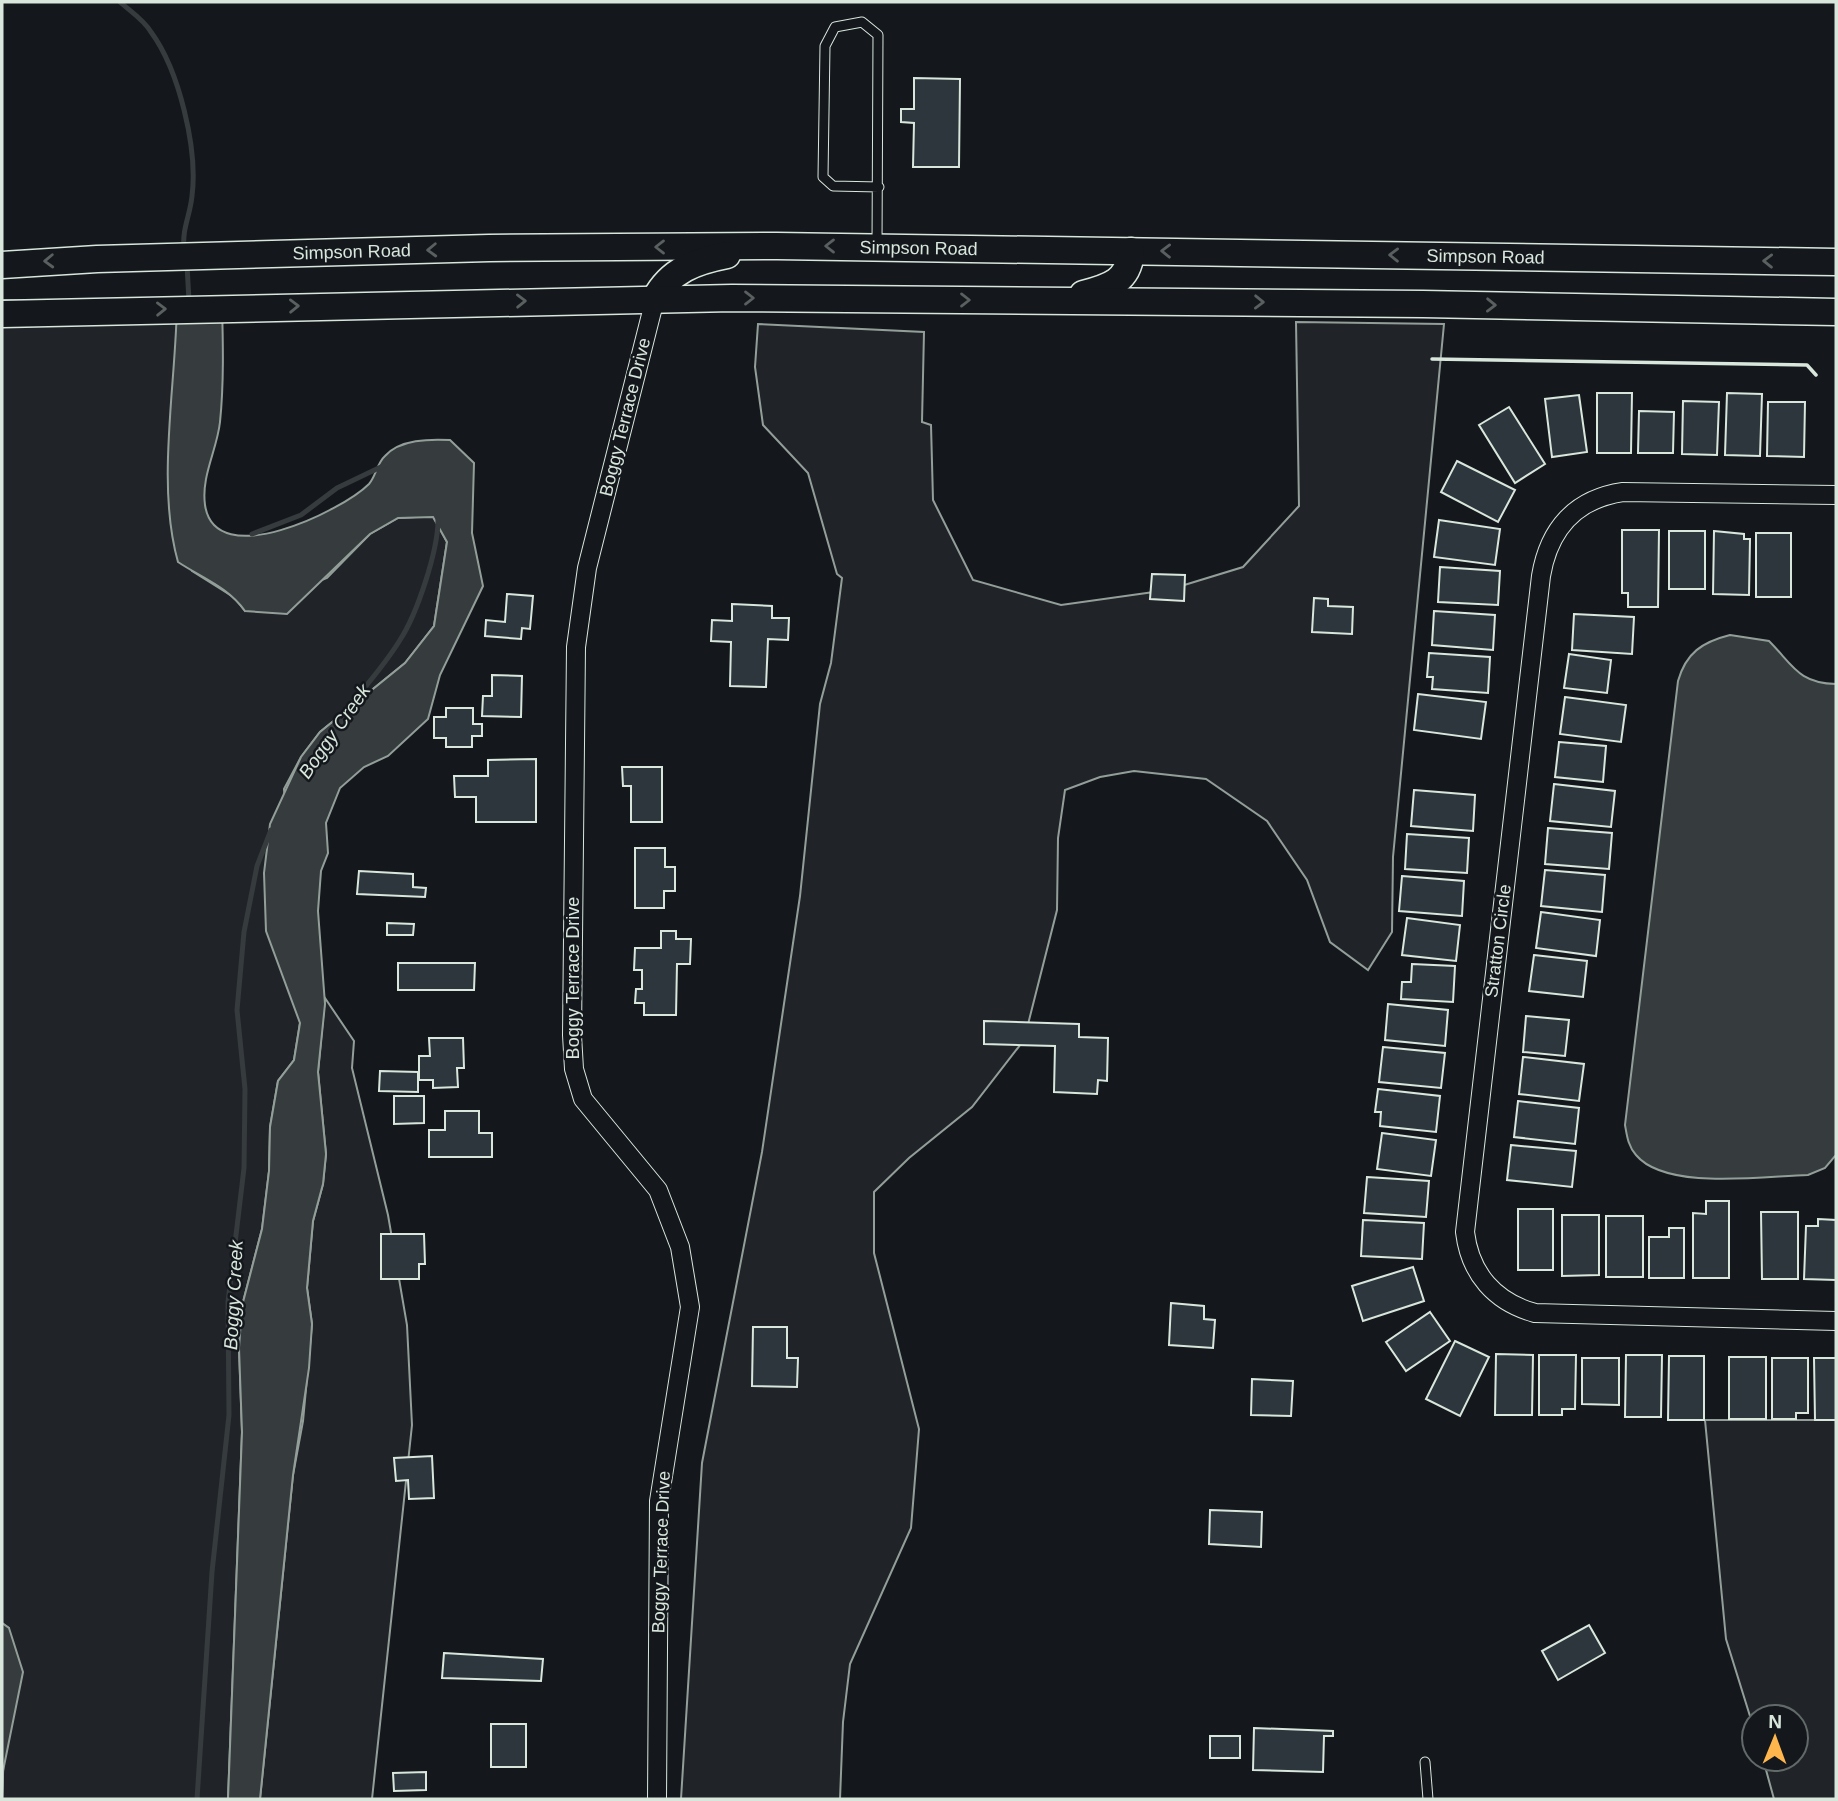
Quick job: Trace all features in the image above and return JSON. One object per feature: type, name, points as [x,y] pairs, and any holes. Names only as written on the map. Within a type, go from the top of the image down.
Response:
[{"type":"main road","name":"Simpson Road","points":[[2,265],[97,259],[489,248],[777,246],[1836,262]]},
{"type":"main road","points":[[655,299],[663,283],[676,272],[700,261],[777,246]]},
{"type":"main road","points":[[1057,301],[1116,284],[1125,276],[1131,251]]},
{"type":"main road","points":[[2,314],[655,299],[1057,301],[1836,312]]},
{"type":"street","name":"Boggy Terrace Drive","points":[[655,299],[587,568],[576,647],[572,1035],[573,1069],[583,1099],[657,1190],[680,1247],[690,1307],[659,1501],[657,1799]]},
{"type":"street","name":"Stratton Circle","points":[[1836,495],[1623,492],[1602,495],[1580,506],[1555,532],[1544,558],[1541,576],[1465,1232],[1470,1257],[1489,1288],[1510,1304],[1535,1313],[1836,1321]]},
{"type":"lane","points":[[877,246],[879,187],[878,35],[862,22],[835,27],[825,46],[823,177],[833,186],[879,187]]},
{"type":"lane","points":[[1425,1762],[1428,1799]]},
{"type":"shaded area","points":[[2,300],[177,303],[177,349],[192,571],[235,598],[245,611],[327,578],[370,534],[398,518],[433,516],[447,542],[434,626],[405,663],[320,732],[301,757],[284,789],[300,1023],[294,1060],[278,1081],[270,1127],[269,1171],[262,1229],[242,1306],[239,1348],[242,1432],[228,1799],[2,1799],[9,1628],[2,1623]]},
{"type":"shaded area","points":[[1296,322],[1444,324],[1393,857],[1392,932],[1368,970],[1330,942],[1307,880],[1267,821],[1206,779],[1134,771],[1100,777],[1065,790],[1058,838],[1057,910],[1024,1040],[972,1107],[909,1158],[874,1192],[874,1253],[919,1429],[911,1528],[850,1664],[843,1722],[840,1799],[681,1799],[702,1463],[762,1152],[800,896],[820,704],[831,663],[842,578],[837,574],[808,473],[763,425],[755,367],[758,324],[924,332],[922,422],[931,425],[933,500],[973,580],[1061,605],[1168,590],[1243,567],[1299,506]]},
{"type":"shaded area","points":[[325,998],[354,1041],[352,1068],[388,1215],[407,1325],[412,1425],[372,1799],[260,1799],[293,1475],[303,1421],[312,1324],[307,1288],[313,1221],[323,1184],[326,1154],[318,1072]]},
{"type":"shaded area","points":[[1705,1420],[1836,1420],[1836,1799],[1774,1799],[1767,1773],[1810,1773],[1810,1703],[1746,1703],[1726,1639]]},
{"type":"water","points":[[177,303],[222,304],[223,378],[220,422],[204,494],[205,505],[214,525],[231,534],[254,535],[281,530],[308,520],[355,495],[369,484],[382,459],[391,450],[407,443],[450,440],[474,463],[472,533],[483,586],[440,675],[428,719],[388,756],[364,767],[340,788],[326,823],[328,853],[321,871],[318,911],[325,1004],[318,1072],[326,1154],[323,1184],[313,1221],[307,1288],[312,1324],[309,1368],[293,1475],[260,1799],[228,1799],[242,1432],[239,1348],[242,1306],[262,1229],[269,1171],[270,1127],[278,1081],[294,1060],[300,1023],[266,931],[264,873],[270,824],[301,757],[320,732],[405,663],[434,626],[447,542],[433,517],[398,518],[370,534],[287,614],[245,611],[223,589],[178,562],[168,500]]},
{"type":"water","points":[[1730,635],[1769,641],[1804,676],[1823,683],[1836,684],[1836,1155],[1825,1168],[1808,1175],[1717,1179],[1669,1173],[1650,1166],[1636,1155],[1625,1125],[1678,681],[1681,671],[1696,650],[1711,641]]},
{"type":"water","points":[[2,1623],[9,1628],[23,1672],[3,1771],[2,1799]]},
{"type":"building","points":[[914,78],[960,79],[959,167],[913,167],[914,123],[901,122],[901,109],[914,109]]},
{"type":"building","points":[[1597,393],[1632,393],[1631,453],[1597,453]]},
{"type":"building","points":[[1727,393],[1762,394],[1760,456],[1725,455]]},
{"type":"building","points":[[1579,395],[1587,452],[1552,457],[1545,399]]},
{"type":"building","points":[[1683,401],[1719,402],[1717,455],[1682,454]]},
{"type":"building","points":[[1768,402],[1805,402],[1804,457],[1767,456]]},
{"type":"building","points":[[1509,407],[1545,464],[1515,483],[1479,425]]},
{"type":"building","points":[[1639,411],[1674,412],[1673,453],[1638,453]]},
{"type":"building","points":[[1457,461],[1515,490],[1498,522],[1441,492]]},
{"type":"building","points":[[1439,520],[1500,529],[1495,565],[1434,557]]},
{"type":"building","points":[[1622,530],[1659,530],[1658,607],[1628,607],[1628,593],[1622,593]]},
{"type":"building","points":[[1669,531],[1705,531],[1705,589],[1669,589]]},
{"type":"building","points":[[1714,531],[1744,534],[1744,539],[1750,539],[1749,595],[1713,594]]},
{"type":"building","points":[[1756,533],[1791,533],[1791,597],[1756,597]]},
{"type":"building","points":[[1440,567],[1500,571],[1498,605],[1438,602]]},
{"type":"building","points":[[1152,574],[1185,575],[1184,601],[1150,599]]},
{"type":"building","points":[[507,594],[533,596],[530,629],[522,628],[521,639],[485,636],[486,620],[505,622]]},
{"type":"building","points":[[1314,598],[1328,599],[1328,606],[1353,607],[1352,634],[1312,632]]},
{"type":"building","points":[[732,604],[772,606],[772,618],[789,618],[788,640],[768,639],[766,687],[730,686],[731,642],[711,641],[712,620],[732,621]]},
{"type":"building","points":[[1434,611],[1495,615],[1493,650],[1432,645]]},
{"type":"building","points":[[1574,614],[1634,617],[1632,654],[1572,650]]},
{"type":"building","points":[[1429,653],[1490,657],[1488,693],[1432,689],[1433,677],[1427,677]]},
{"type":"building","points":[[1569,654],[1611,660],[1607,693],[1564,688]]},
{"type":"building","points":[[492,675],[522,676],[521,717],[482,716],[483,696],[492,696]]},
{"type":"building","points":[[1418,694],[1486,702],[1481,739],[1414,730]]},
{"type":"building","points":[[1565,697],[1626,705],[1621,742],[1560,734]]},
{"type":"building","points":[[446,708],[473,708],[473,724],[482,724],[482,736],[472,736],[472,747],[446,747],[446,738],[434,738],[434,717],[446,717]]},
{"type":"building","points":[[1559,742],[1606,746],[1603,782],[1555,777]]},
{"type":"building","points":[[536,759],[536,822],[476,822],[476,797],[455,797],[454,776],[488,776],[488,760]]},
{"type":"building","points":[[622,767],[662,767],[662,822],[631,822],[631,786],[623,786]]},
{"type":"building","points":[[1554,784],[1615,791],[1611,827],[1550,821]]},
{"type":"building","points":[[1414,790],[1475,795],[1473,831],[1411,826]]},
{"type":"building","points":[[1548,828],[1612,833],[1609,869],[1545,864]]},
{"type":"building","points":[[1407,834],[1469,838],[1467,873],[1405,869]]},
{"type":"building","points":[[635,848],[665,848],[665,867],[675,867],[675,891],[664,891],[664,908],[635,908]]},
{"type":"building","points":[[1545,870],[1605,875],[1602,912],[1541,906]]},
{"type":"building","points":[[359,871],[413,874],[413,887],[426,888],[425,897],[357,894]]},
{"type":"building","points":[[1402,876],[1464,881],[1462,916],[1399,911]]},
{"type":"building","points":[[1541,912],[1600,920],[1596,956],[1536,948]]},
{"type":"building","points":[[1407,918],[1460,925],[1456,961],[1402,955]]},
{"type":"building","points":[[387,923],[414,924],[413,935],[387,935]]},
{"type":"building","points":[[661,931],[676,931],[676,939],[691,939],[690,964],[677,964],[676,1015],[644,1015],[644,1003],[635,1003],[636,989],[642,989],[642,970],[634,970],[635,948],[661,948]]},
{"type":"building","points":[[1534,955],[1587,961],[1583,997],[1529,991]]},
{"type":"building","points":[[398,963],[475,963],[474,990],[398,990]]},
{"type":"building","points":[[1412,964],[1455,966],[1453,1002],[1401,999],[1402,982],[1411,982]]},
{"type":"building","points":[[1388,1004],[1448,1010],[1445,1046],[1385,1040]]},
{"type":"building","points":[[1526,1016],[1569,1020],[1565,1056],[1523,1052]]},
{"type":"building","points":[[984,1021],[1079,1024],[1079,1037],[1108,1038],[1107,1081],[1098,1080],[1097,1094],[1054,1092],[1055,1046],[984,1044]]},
{"type":"building","points":[[429,1038],[463,1038],[464,1068],[457,1068],[458,1087],[433,1088],[433,1080],[419,1080],[419,1056],[430,1056]]},
{"type":"building","points":[[1383,1047],[1445,1053],[1441,1088],[1379,1082]]},
{"type":"building","points":[[1523,1057],[1584,1064],[1579,1101],[1519,1094]]},
{"type":"building","points":[[380,1071],[418,1072],[418,1092],[379,1091]]},
{"type":"building","points":[[1378,1089],[1440,1096],[1436,1132],[1380,1126],[1381,1112],[1375,1112]]},
{"type":"building","points":[[394,1096],[424,1096],[424,1123],[394,1124]]},
{"type":"building","points":[[1518,1101],[1579,1108],[1575,1144],[1514,1137]]},
{"type":"building","points":[[445,1111],[479,1111],[479,1133],[492,1133],[492,1157],[429,1157],[429,1130],[445,1130]]},
{"type":"building","points":[[1382,1133],[1436,1140],[1431,1176],[1377,1169]]},
{"type":"building","points":[[1511,1145],[1576,1151],[1572,1187],[1507,1180]]},
{"type":"building","points":[[1367,1177],[1429,1181],[1426,1217],[1364,1213]]},
{"type":"building","points":[[1706,1201],[1729,1201],[1729,1278],[1693,1278],[1693,1213],[1706,1214]]},
{"type":"building","points":[[1518,1209],[1553,1209],[1553,1270],[1518,1270]]},
{"type":"building","points":[[1761,1212],[1798,1212],[1798,1279],[1762,1279]]},
{"type":"building","points":[[1562,1215],[1599,1215],[1599,1275],[1562,1276]]},
{"type":"building","points":[[1606,1216],[1643,1216],[1643,1277],[1606,1277]]},
{"type":"building","points":[[1818,1219],[1836,1220],[1836,1280],[1804,1279],[1806,1226],[1818,1226]]},
{"type":"building","points":[[1363,1220],[1424,1223],[1422,1259],[1361,1256]]},
{"type":"building","points":[[1669,1228],[1684,1228],[1684,1278],[1649,1278],[1649,1237],[1669,1237]]},
{"type":"building","points":[[381,1234],[424,1234],[425,1264],[419,1264],[419,1279],[381,1279]]},
{"type":"building","points":[[1413,1267],[1424,1301],[1363,1321],[1352,1286]]},
{"type":"building","points":[[1171,1303],[1204,1306],[1204,1319],[1215,1320],[1213,1348],[1169,1345]]},
{"type":"building","points":[[1430,1312],[1450,1341],[1406,1371],[1386,1342]]},
{"type":"building","points":[[753,1327],[787,1327],[787,1358],[798,1358],[797,1387],[752,1386]]},
{"type":"building","points":[[1455,1341],[1489,1357],[1460,1416],[1426,1399]]},
{"type":"building","points":[[1496,1354],[1533,1355],[1532,1415],[1495,1415]]},
{"type":"building","points":[[1539,1355],[1576,1355],[1575,1409],[1562,1409],[1562,1415],[1539,1415]]},
{"type":"building","points":[[1626,1355],[1662,1355],[1661,1417],[1625,1417]]},
{"type":"building","points":[[1669,1356],[1704,1356],[1704,1420],[1668,1420]]},
{"type":"building","points":[[1729,1357],[1766,1357],[1766,1419],[1729,1419]]},
{"type":"building","points":[[1582,1358],[1619,1358],[1619,1405],[1582,1404]]},
{"type":"building","points":[[1772,1358],[1808,1358],[1808,1413],[1796,1413],[1796,1419],[1772,1419]]},
{"type":"building","points":[[1814,1358],[1836,1358],[1836,1420],[1815,1420]]},
{"type":"building","points":[[1252,1379],[1293,1381],[1291,1416],[1251,1415]]},
{"type":"building","points":[[432,1456],[434,1498],[409,1499],[408,1480],[396,1481],[394,1458]]},
{"type":"building","points":[[1210,1510],[1262,1512],[1261,1547],[1209,1544]]},
{"type":"building","points":[[1589,1625],[1605,1653],[1558,1680],[1542,1651]]},
{"type":"building","points":[[444,1653],[543,1659],[541,1681],[442,1678]]},
{"type":"building","points":[[491,1724],[526,1724],[526,1767],[491,1767]]},
{"type":"building","points":[[1254,1728],[1333,1731],[1333,1736],[1324,1736],[1323,1772],[1253,1770]]},
{"type":"building","points":[[1210,1736],[1240,1736],[1240,1758],[1210,1758]]},
{"type":"building","points":[[426,1772],[426,1790],[394,1791],[393,1773]]},
{"type":"waterway","name":"Boggy Creek","points":[[120,2],[145,24],[161,48],[178,88],[184,111],[193,177],[184,249]]},
{"type":"waterway","name":"Boggy Creek","points":[[187,265],[189,301]]},
{"type":"waterway","name":"Boggy Creek","points":[[252,534],[301,515],[337,488],[385,465]]},
{"type":"waterway","name":"Boggy Creek","points":[[340,718],[407,629],[430,565],[438,520]]},
{"type":"waterway","name":"Boggy Creek","points":[[197,1799],[212,1572],[229,1415],[228,1302],[244,1168],[245,1089],[237,1010],[244,932],[257,866],[271,830]]},
{"type":"wall","points":[[1432,359],[1807,365],[1816,375]]}]
